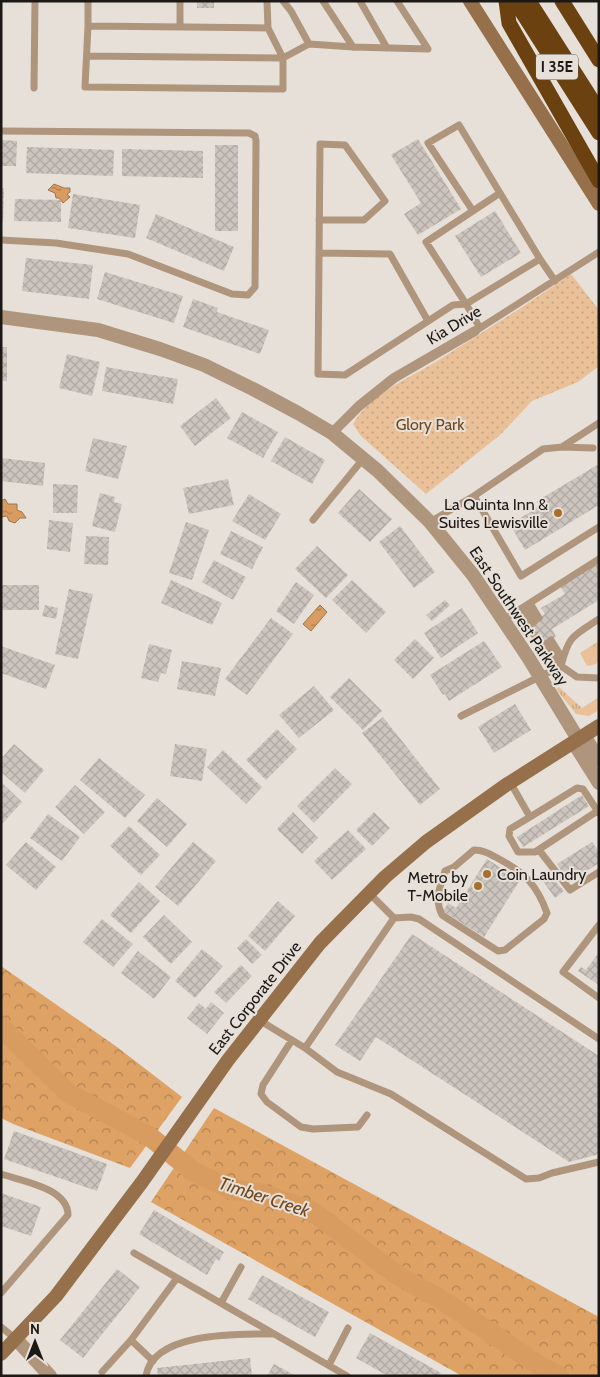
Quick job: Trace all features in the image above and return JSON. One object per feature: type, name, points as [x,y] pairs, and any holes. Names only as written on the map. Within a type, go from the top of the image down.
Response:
[{"type":"highway","points":[[506,1],[509,23],[599,182]]},
{"type":"highway","name":"I 35E","points":[[516,1],[599,133]]},
{"type":"highway","points":[[529,1],[599,111]]},
{"type":"highway","name":"I 35E","points":[[562,1],[599,60]]},
{"type":"highway","points":[[587,41],[599,56]]},
{"type":"main road","points":[[470,1],[599,204]]},
{"type":"main road","name":"East Corporate Drive","points":[[1,1354],[56,1296],[142,1182],[207,1088],[320,943],[369,893],[426,842],[510,782],[599,726]]},
{"type":"street","name":"East Southwest Parkway","points":[[1,317],[98,330],[160,348],[204,365],[253,389],[332,434],[363,459],[430,522],[472,574],[540,677],[578,739]]},
{"type":"street","name":"Kia Drive","points":[[332,434],[359,406],[394,378],[477,330]]},
{"type":"street","points":[[599,760],[588,742],[578,739],[577,748],[599,783]]},
{"type":"street","points":[[16,1339],[50,1376]]},
{"type":"lane","points":[[34,88],[35,1]]},
{"type":"lane","points":[[88,1],[85,87],[283,88],[283,58],[268,28],[267,1]]},
{"type":"lane","points":[[180,1],[180,27]]},
{"type":"lane","points":[[283,1],[291,11],[309,44]]},
{"type":"lane","points":[[323,1],[353,48]]},
{"type":"lane","points":[[360,1],[388,48]]},
{"type":"lane","points":[[87,56],[283,58],[309,44],[353,48],[428,49],[397,1]]},
{"type":"lane","points":[[88,26],[268,28]]},
{"type":"lane","points":[[473,211],[428,143],[459,125],[555,281]]},
{"type":"lane","points":[[1,131],[249,132],[256,141],[255,287],[248,295],[232,294],[128,254],[56,243],[1,240]]},
{"type":"lane","points":[[319,220],[364,220],[385,201],[345,145],[320,144],[319,220],[318,374],[345,375],[453,305],[466,304],[540,258]]},
{"type":"lane","points":[[477,330],[466,304],[426,242],[500,193]]},
{"type":"lane","name":"Kia Drive","points":[[477,330],[599,252]]},
{"type":"lane","points":[[319,253],[390,254],[428,321]]},
{"type":"lane","points":[[562,447],[599,423]]},
{"type":"lane","points":[[430,522],[474,496],[543,449],[562,447],[593,448]]},
{"type":"lane","points":[[313,520],[363,459]]},
{"type":"lane","points":[[474,496],[521,576],[599,527]]},
{"type":"lane","points":[[503,620],[599,559]]},
{"type":"lane","points":[[525,606],[536,620]]},
{"type":"lane","points":[[525,606],[559,666],[577,677],[599,678]]},
{"type":"lane","points":[[461,716],[559,666],[565,649],[573,636],[599,619]]},
{"type":"lane","points":[[549,641],[559,666]]},
{"type":"lane","points":[[510,782],[530,817]]},
{"type":"lane","points":[[577,788],[583,789],[598,811],[539,850],[535,852],[518,852],[509,836],[510,829],[530,817],[577,788]]},
{"type":"lane","points":[[474,850],[483,850],[518,869],[532,882],[547,913],[544,919],[505,950],[498,951],[442,915],[438,907],[437,896],[445,871],[454,867],[474,850]]},
{"type":"lane","points":[[539,850],[570,890],[599,872]]},
{"type":"lane","points":[[369,893],[394,918],[411,917],[419,919],[599,1039]]},
{"type":"lane","points":[[305,1048],[394,918]]},
{"type":"lane","points":[[599,924],[563,972],[599,998]]},
{"type":"lane","points":[[259,1020],[305,1048],[337,1072],[391,1094],[526,1179],[539,1178],[552,1172],[599,1162]]},
{"type":"lane","points":[[292,1040],[263,1085],[262,1094],[267,1102],[301,1127],[313,1129],[358,1127],[367,1115]]},
{"type":"lane","points":[[1,1174],[54,1192],[63,1200],[68,1208],[68,1216],[1,1293]]},
{"type":"lane","points":[[134,1253],[347,1376]]},
{"type":"lane","points":[[222,1304],[242,1267]]},
{"type":"lane","points":[[102,1372],[131,1340],[177,1278]]},
{"type":"lane","points":[[1,1327],[16,1339]]},
{"type":"lane","points":[[328,1365],[348,1328]]},
{"type":"lane","points":[[146,1376],[152,1361],[162,1353],[177,1345],[200,1337],[227,1334],[274,1334]]},
{"type":"lane","points":[[131,1340],[152,1361]]},
{"type":"green space","name":"Glory Park","points":[[571,274],[599,310],[599,366],[578,382],[532,401],[500,435],[426,494],[361,436],[353,424],[361,413],[382,394],[523,307]]},
{"type":"green space","points":[[599,641],[599,661],[596,664],[587,666],[580,653]]},
{"type":"green space","points":[[559,687],[582,708],[599,697],[599,710],[589,716],[576,714],[556,689]]},
{"type":"green space","points":[[1,966],[117,1047],[182,1097],[130,1168],[1,1118]]},
{"type":"green space","points":[[214,1108],[599,1317],[599,1376],[462,1376],[151,1202]]},
{"type":"water","points":[[54,184],[70,188],[70,192],[67,194],[70,197],[63,203],[59,198],[56,198],[55,193],[48,190]]},
{"type":"water","points":[[5,499],[8,504],[17,504],[17,510],[22,512],[26,518],[20,518],[15,523],[9,521],[7,516],[1,517],[1,501]]},
{"type":"water","points":[[320,605],[327,612],[311,631],[303,624]]},
{"type":"building","points":[[197,1],[214,1],[214,8],[197,8]]},
{"type":"building","points":[[418,139],[461,209],[418,235],[404,214],[421,203],[391,155]]},
{"type":"building","points":[[1,140],[17,141],[16,166],[1,166]]},
{"type":"building","points":[[215,145],[238,145],[238,231],[215,231]]},
{"type":"building","points":[[27,147],[114,150],[113,176],[26,173]]},
{"type":"building","points":[[122,149],[203,151],[203,178],[122,176]]},
{"type":"building","points":[[1,188],[4,188],[3,222],[1,222]]},
{"type":"building","points":[[73,194],[140,205],[135,238],[68,228]]},
{"type":"building","points":[[15,199],[61,200],[61,222],[14,221]]},
{"type":"building","points":[[495,211],[521,253],[481,277],[455,236]]},
{"type":"building","points":[[156,214],[234,247],[224,271],[146,238]]},
{"type":"building","points":[[26,258],[93,265],[89,299],[22,291]]},
{"type":"building","points":[[105,272],[183,296],[174,323],[97,299]]},
{"type":"building","points":[[193,299],[218,308],[217,312],[269,330],[260,354],[183,327]]},
{"type":"building","points":[[1,347],[7,347],[7,381],[1,381]]},
{"type":"building","points":[[67,354],[100,362],[92,396],[59,388]]},
{"type":"building","points":[[106,367],[178,379],[173,404],[102,391]]},
{"type":"building","points":[[216,398],[231,418],[195,446],[180,426]]},
{"type":"building","points":[[242,412],[278,432],[263,458],[227,438]]},
{"type":"building","points":[[285,437],[325,460],[312,484],[271,461]]},
{"type":"building","points":[[93,438],[127,446],[118,479],[85,471]]},
{"type":"building","points":[[1,458],[45,463],[43,486],[1,481]]},
{"type":"building","name":"La Quinta Inn & Suites Lewisville","points":[[599,464],[599,505],[525,550],[512,528],[520,522],[519,519],[540,506],[537,501]]},
{"type":"building","points":[[228,479],[234,505],[189,514],[183,488]]},
{"type":"building","points":[[53,484],[78,485],[77,513],[53,513]]},
{"type":"building","points":[[359,489],[392,519],[370,542],[338,513]]},
{"type":"building","points":[[100,493],[115,497],[114,502],[122,504],[115,532],[92,526]]},
{"type":"building","points":[[249,494],[281,514],[265,540],[232,521]]},
{"type":"building","points":[[49,520],[73,523],[70,552],[47,549]]},
{"type":"building","points":[[186,522],[209,530],[192,580],[169,573]]},
{"type":"building","points":[[400,526],[435,572],[414,588],[379,542]]},
{"type":"building","points":[[231,531],[263,547],[252,569],[220,554]]},
{"type":"building","points":[[86,536],[109,537],[108,565],[84,564]]},
{"type":"building","points":[[317,546],[348,575],[326,598],[295,569]]},
{"type":"building","points":[[214,560],[246,577],[233,600],[202,582]]},
{"type":"building","points":[[599,562],[599,600],[552,629],[556,637],[542,645],[529,624],[545,614],[541,608],[565,594],[560,586]]},
{"type":"building","points":[[171,580],[222,603],[212,625],[161,603]]},
{"type":"building","points":[[352,580],[386,612],[366,633],[332,600]]},
{"type":"building","points":[[296,582],[314,595],[294,624],[276,611]]},
{"type":"building","points":[[1,585],[39,585],[39,610],[1,610]]},
{"type":"building","points":[[69,589],[93,594],[78,659],[55,654]]},
{"type":"building","points":[[445,600],[450,605],[432,621],[426,615]]},
{"type":"building","points":[[45,605],[58,608],[56,619],[42,616]]},
{"type":"building","points":[[462,608],[478,633],[441,658],[424,633]]},
{"type":"building","points":[[271,618],[293,634],[247,695],[225,679]]},
{"type":"building","points":[[415,639],[434,658],[413,679],[394,660]]},
{"type":"building","points":[[484,641],[502,667],[449,701],[430,675]]},
{"type":"building","points":[[149,644],[172,650],[166,674],[161,673],[158,682],[141,678]]},
{"type":"building","points":[[1,646],[55,665],[46,689],[1,673]]},
{"type":"building","points":[[182,661],[221,668],[215,696],[177,689]]},
{"type":"building","points":[[349,678],[382,711],[363,730],[330,697]]},
{"type":"building","points":[[314,686],[334,710],[299,738],[279,715]]},
{"type":"building","points":[[515,704],[531,730],[494,753],[478,727]]},
{"type":"building","points":[[383,717],[440,789],[420,805],[362,733]]},
{"type":"building","points":[[277,729],[297,749],[266,780],[246,760]]},
{"type":"building","points":[[14,744],[44,770],[25,793],[1,772],[1,759]]},
{"type":"building","points":[[175,744],[207,749],[202,781],[170,776]]},
{"type":"building","points":[[223,750],[262,787],[246,804],[207,767]]},
{"type":"building","points":[[99,758],[145,795],[125,818],[80,780]]},
{"type":"building","points":[[335,768],[352,784],[314,823],[297,806]]},
{"type":"building","points":[[1,782],[22,802],[1,825]]},
{"type":"building","points":[[75,785],[105,812],[84,834],[55,807]]},
{"type":"building","points":[[582,795],[589,806],[523,847],[517,837]]},
{"type":"building","points":[[157,798],[187,824],[167,847],[137,821]]},
{"type":"building","points":[[293,812],[318,838],[302,854],[277,829]]},
{"type":"building","points":[[374,812],[390,828],[372,846],[356,830]]},
{"type":"building","points":[[48,814],[80,837],[62,861],[30,838]]},
{"type":"building","points":[[129,826],[160,855],[141,875],[110,846]]},
{"type":"building","points":[[348,830],[366,849],[332,880],[314,861]]},
{"type":"building","points":[[26,842],[56,867],[36,890],[6,865]]},
{"type":"building","points":[[193,842],[216,861],[178,906],[155,887]]},
{"type":"building","points":[[592,842],[599,852],[599,863],[569,882],[557,864]]},
{"type":"building","points":[[487,859],[520,880],[484,937],[443,911],[448,903],[456,908]]},
{"type":"building","points":[[548,873],[564,891],[555,898],[541,878]]},
{"type":"building","points":[[139,882],[160,901],[131,933],[110,915]]},
{"type":"building","points":[[278,901],[295,916],[265,951],[248,936]]},
{"type":"building","points":[[164,915],[192,942],[171,964],[143,937]]},
{"type":"building","points":[[102,919],[133,944],[113,967],[83,942]]},
{"type":"building","points":[[412,934],[599,1056],[599,1152],[596,1155],[569,1162],[376,1037],[360,1061],[335,1045]]},
{"type":"building","points":[[246,939],[262,955],[252,964],[237,948]]},
{"type":"building","points":[[202,949],[223,966],[195,998],[175,981]]},
{"type":"building","points":[[138,951],[171,977],[154,999],[121,973]]},
{"type":"building","points":[[599,952],[599,985],[578,971],[581,967],[586,970]]},
{"type":"building","points":[[241,965],[252,976],[226,1003],[214,992]]},
{"type":"building","points":[[211,1002],[224,1013],[207,1034],[187,1018],[199,1003],[206,1009]]},
{"type":"building","points":[[14,1131],[107,1164],[97,1191],[4,1159]]},
{"type":"building","points":[[1,1193],[41,1207],[31,1236],[1,1226]]},
{"type":"building","points":[[154,1210],[224,1252],[219,1261],[216,1259],[207,1275],[139,1234]]},
{"type":"building","points":[[117,1269],[140,1287],[83,1358],[60,1340]]},
{"type":"building","points":[[262,1275],[329,1312],[315,1337],[248,1299]]},
{"type":"building","points":[[370,1333],[441,1373],[439,1376],[388,1376],[356,1358]]},
{"type":"building","points":[[250,1358],[252,1376],[158,1376],[157,1368]]},
{"type":"building","points":[[274,1364],[296,1376],[267,1376]]},
{"type":"waterway","name":"Timber Creek","points":[[1,1027],[68,1093],[149,1136],[194,1172],[231,1189],[263,1194],[312,1211],[397,1275],[440,1299],[543,1368],[559,1376]]},
{"type":"place","name":"La Quinta Inn & Suites Lewisville","points":[[558,513]]},
{"type":"place","name":"Coin Laundry","points":[[487,874]]},
{"type":"place","name":"Metro by T-Mobile","points":[[478,886]]}]
